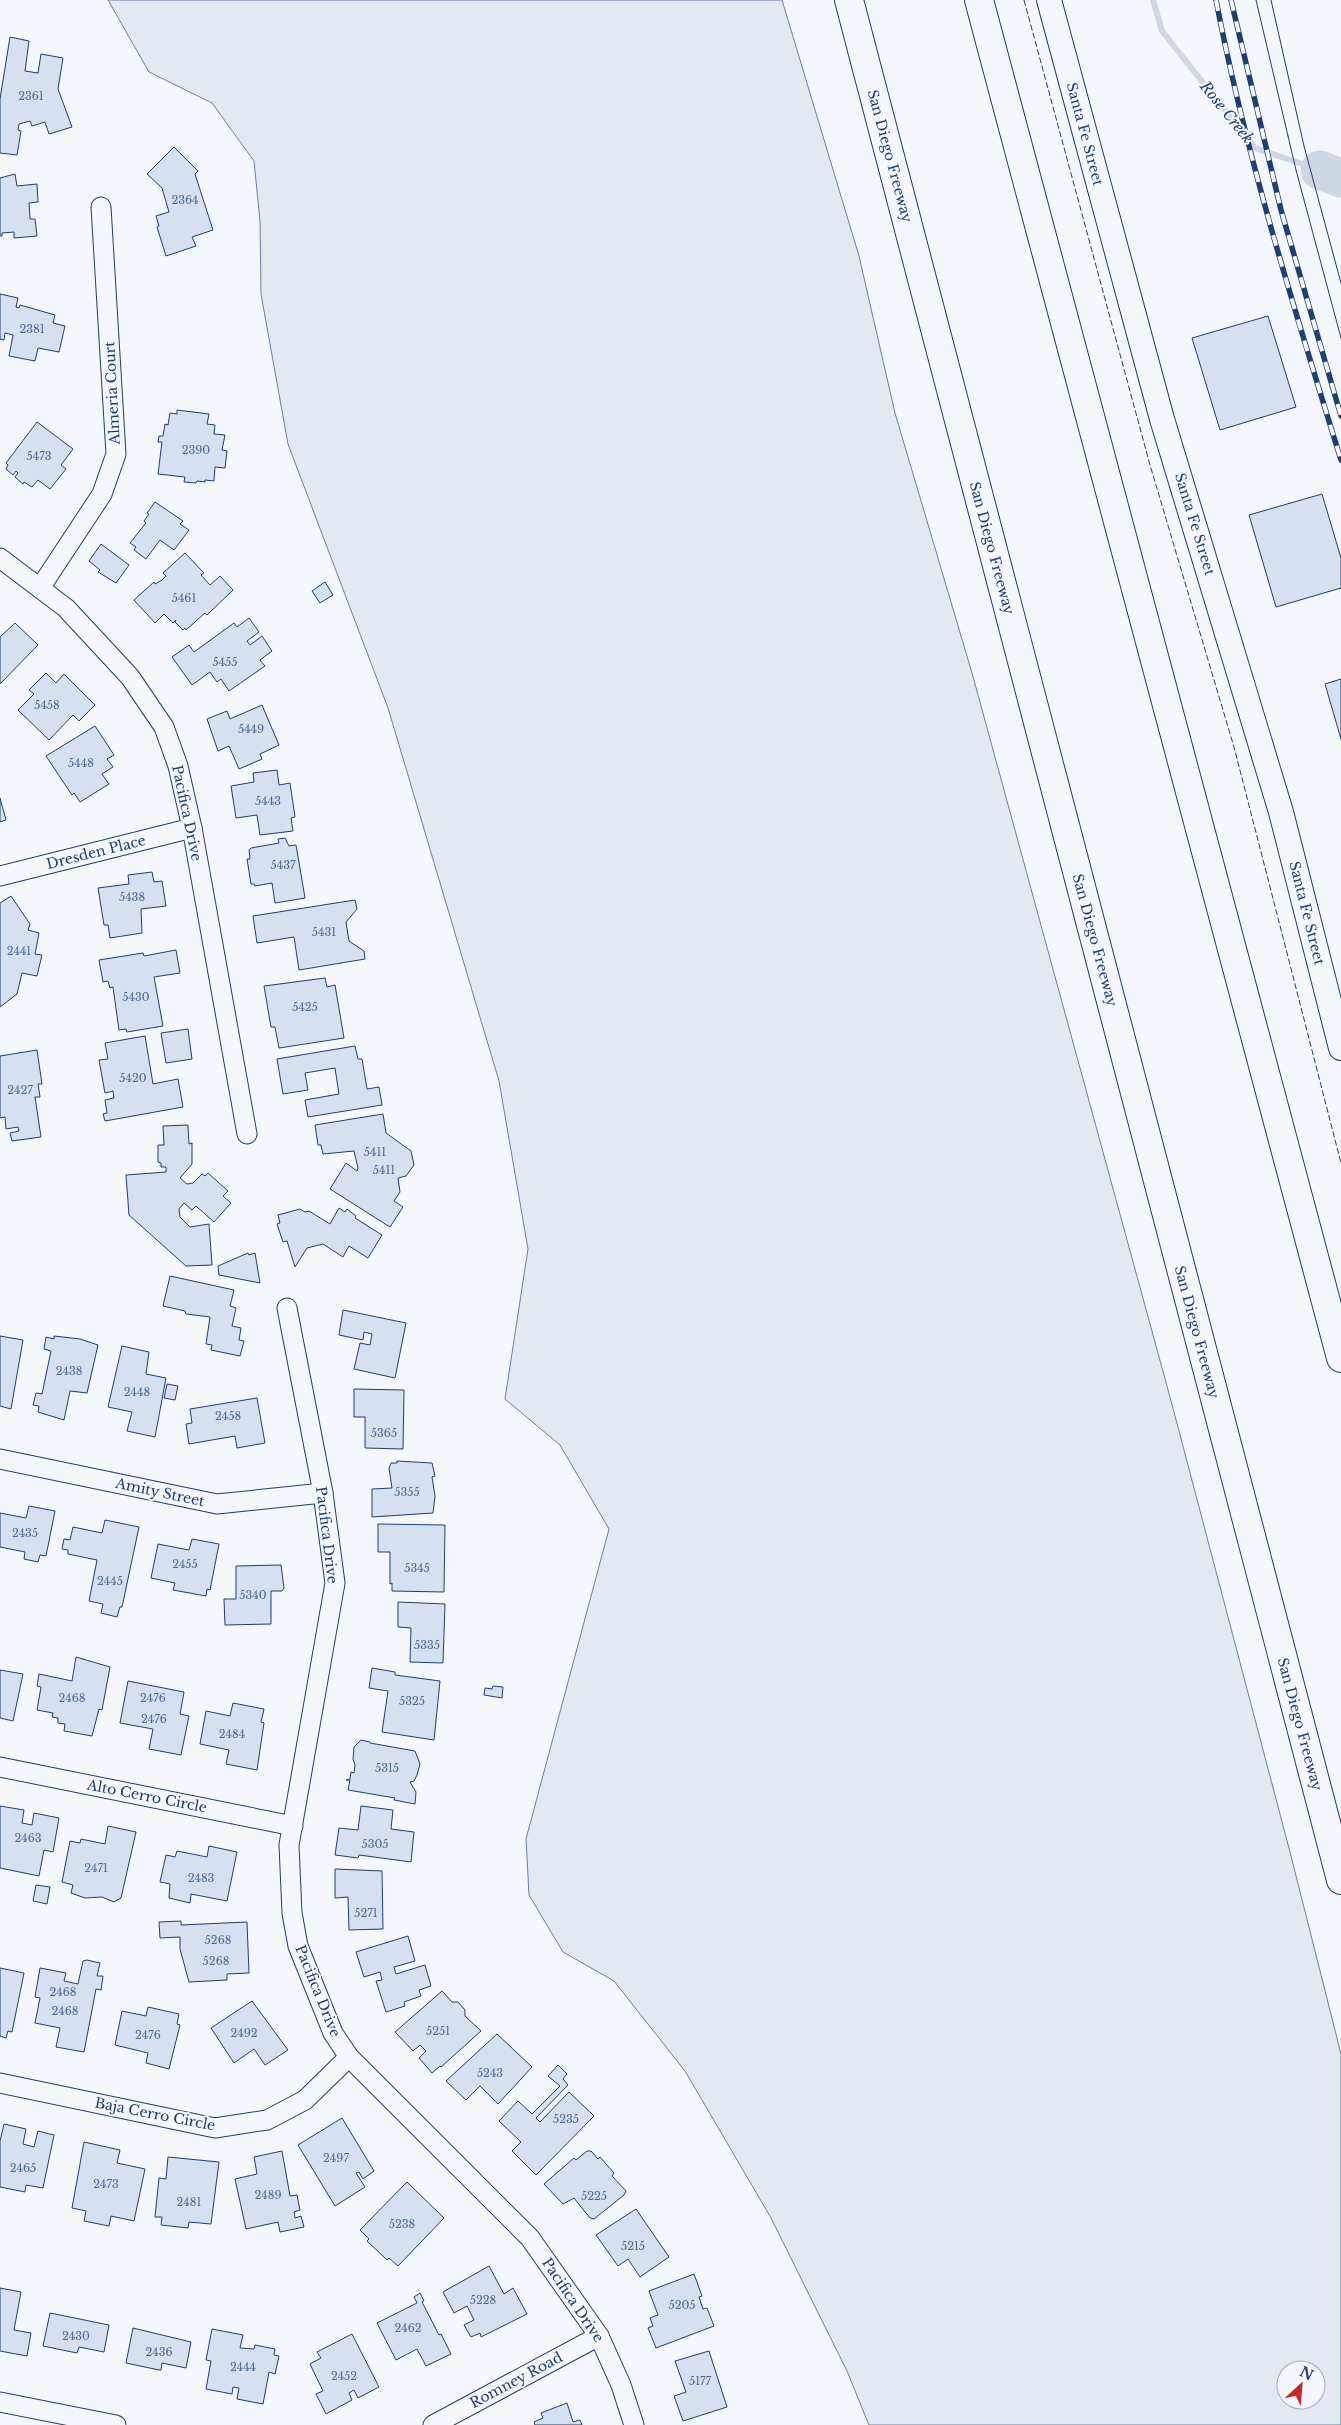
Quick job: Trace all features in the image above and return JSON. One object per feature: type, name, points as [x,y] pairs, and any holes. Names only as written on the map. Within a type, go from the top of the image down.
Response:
[{"type":"highway","name":"San Diego Freeway","points":[[849,0],[1341,1880]]},
{"type":"highway","points":[[979,0],[1341,1358]]},
{"type":"street","name":"Santa Fe Street","points":[[1049,0],[1162,419],[1281,812],[1341,1048]]},
{"type":"street","name":"Almeria Court","points":[[40,588],[102,494],[116,454],[101,207]]},
{"type":"street","name":"Pacifica Drive","points":[[0,558],[66,608],[130,677],[164,727],[178,766],[192,828],[247,1134]]},
{"type":"street","name":"Dresden Place","points":[[0,876],[192,828]]},
{"type":"street","name":"Pacifica Drive","points":[[287,1308],[322,1493],[335,1583],[289,1845],[292,1913],[298,1946],[333,2033],[349,2057],[530,2238],[599,2336],[621,2385],[634,2425]]},
{"type":"street","name":"Amity Street","points":[[0,1459],[217,1504],[322,1493]]},
{"type":"street","name":"Alto Cerro Circle","points":[[0,1767],[293,1826]]},
{"type":"street","name":"Baja Cerro Circle","points":[[0,2083],[215,2128],[267,2120],[305,2100],[349,2057]]},
{"type":"street","name":"Romney Road","points":[[433,2425],[599,2336]]},
{"type":"street","points":[[0,2402],[116,2425]]},
{"type":"shaded area","points":[[108,0],[782,0],[859,256],[895,413],[972,673],[1170,1397],[1290,1852],[1341,2054],[1341,2425],[869,2425],[847,2371],[771,2218],[685,2071],[614,1981],[563,1952],[529,1895],[526,1839],[609,1529],[560,1445],[505,1399],[528,1249],[499,1081],[388,708],[288,444],[261,294],[260,221],[254,161],[212,103],[149,72]]},
{"type":"building","points":[[10,37],[29,41],[25,71],[38,73],[41,54],[63,58],[58,89],[72,127],[49,134],[45,122],[32,126],[30,121],[19,124],[18,130],[21,131],[17,155],[0,153],[0,99]]},
{"type":"building","points":[[174,147],[198,171],[195,174],[213,230],[192,237],[196,246],[166,256],[157,227],[159,226],[156,216],[169,212],[162,188],[147,174]]},
{"type":"building","points":[[15,174],[17,186],[37,184],[38,202],[29,203],[30,219],[35,219],[37,236],[14,238],[14,232],[2,233],[2,236],[0,236],[0,178]]},
{"type":"building","points":[[0,294],[18,298],[16,307],[19,308],[20,305],[55,315],[53,323],[65,326],[59,352],[38,348],[35,361],[9,356],[13,335],[5,333],[4,340],[0,339]]},
{"type":"building","points":[[1268,316],[1296,407],[1220,430],[1192,338]]},
{"type":"building","points":[[177,410],[209,414],[207,424],[215,425],[214,434],[225,435],[222,450],[227,451],[225,468],[215,467],[214,481],[184,482],[185,477],[158,474],[162,442],[158,442],[159,436],[163,436],[165,424],[168,425],[170,413],[177,414]]},
{"type":"building","points":[[37,422],[73,449],[61,465],[66,469],[50,489],[38,480],[32,487],[24,482],[23,484],[15,477],[18,473],[16,471],[13,475],[6,469],[8,465],[6,463]]},
{"type":"building","points":[[1322,494],[1341,558],[1341,588],[1276,607],[1249,515]]},
{"type":"building","points":[[155,502],[183,521],[180,524],[189,530],[174,550],[160,540],[146,559],[134,550],[136,547],[130,543],[146,523],[144,521],[149,514],[147,513]]},
{"type":"building","points":[[101,544],[129,565],[116,583],[98,572],[100,570],[89,561]]},
{"type":"building","points":[[185,553],[204,573],[201,575],[210,585],[220,576],[233,590],[207,615],[205,613],[186,630],[185,628],[183,630],[175,622],[176,620],[173,623],[164,614],[155,623],[134,600],[154,582],[155,584],[162,580],[166,576],[163,573]]},
{"type":"building","points":[[325,582],[333,595],[320,603],[312,591]]},
{"type":"building","points":[[249,618],[259,632],[247,641],[250,645],[262,636],[272,651],[260,660],[265,666],[229,691],[221,679],[217,682],[210,672],[192,685],[172,657],[189,645],[194,652],[234,623],[237,627]]},
{"type":"building","points":[[15,623],[38,645],[0,684],[0,637]]},
{"type":"building","points":[[46,673],[56,683],[64,674],[95,705],[79,721],[73,715],[49,740],[18,710],[34,694],[29,690]]},
{"type":"building","points":[[1341,679],[1341,739],[1325,684]]},
{"type":"building","points":[[262,705],[279,745],[260,754],[262,759],[239,769],[229,746],[218,751],[207,719],[227,711],[230,719]]},
{"type":"building","points":[[95,726],[114,755],[107,759],[113,767],[102,774],[109,784],[80,802],[74,793],[72,795],[46,756]]},
{"type":"building","points":[[277,770],[279,785],[290,783],[295,817],[291,818],[293,831],[260,835],[257,815],[236,818],[231,786],[254,782],[253,773]]},
{"type":"building","points":[[0,798],[6,820],[0,822]]},
{"type":"building","points":[[285,838],[289,846],[296,845],[305,898],[275,903],[272,883],[255,886],[251,884],[247,859],[250,859],[249,850],[251,848],[279,843],[278,839]]},
{"type":"building","points":[[152,872],[154,882],[162,881],[166,906],[141,909],[142,933],[110,938],[108,925],[104,925],[98,888],[129,884],[128,875]]},
{"type":"building","points":[[11,896],[30,924],[28,930],[39,933],[35,954],[42,955],[37,976],[22,973],[17,994],[0,1007],[0,903]]},
{"type":"building","points":[[355,900],[357,909],[346,922],[349,941],[364,951],[365,959],[299,970],[294,937],[257,943],[253,916]]},
{"type":"building","points":[[176,950],[180,973],[154,977],[163,1026],[127,1032],[126,1029],[119,1030],[113,987],[110,988],[108,981],[103,982],[99,960],[143,953],[144,956]]},
{"type":"building","points":[[325,978],[327,987],[335,985],[344,1038],[279,1048],[275,1027],[271,1027],[264,986]]},
{"type":"building","points":[[188,1029],[192,1059],[166,1063],[161,1033]]},
{"type":"building","points":[[145,1036],[153,1084],[178,1079],[183,1107],[105,1121],[103,1114],[107,1113],[105,1100],[114,1098],[113,1091],[105,1093],[99,1060],[108,1059],[105,1043]]},
{"type":"building","points":[[355,1046],[358,1059],[362,1059],[367,1089],[379,1087],[382,1105],[308,1117],[305,1100],[339,1094],[335,1068],[305,1073],[308,1090],[283,1094],[277,1059]]},
{"type":"building","points":[[37,1050],[42,1084],[38,1084],[40,1097],[35,1097],[41,1137],[12,1141],[10,1133],[19,1131],[18,1127],[6,1129],[5,1117],[0,1118],[0,1056]]},
{"type":"building","points":[[383,1114],[386,1133],[411,1151],[414,1165],[406,1176],[398,1178],[400,1192],[394,1201],[403,1207],[390,1227],[330,1189],[346,1163],[357,1171],[358,1168],[354,1151],[323,1154],[321,1145],[318,1145],[315,1125]]},
{"type":"building","points":[[188,1125],[189,1144],[192,1143],[192,1164],[180,1178],[187,1184],[193,1183],[202,1174],[205,1176],[208,1173],[228,1191],[223,1196],[231,1203],[214,1222],[196,1206],[192,1210],[184,1203],[179,1209],[180,1217],[190,1227],[209,1224],[212,1265],[186,1266],[129,1215],[126,1175],[166,1172],[166,1167],[161,1167],[161,1163],[158,1162],[158,1145],[164,1145],[163,1126]]},
{"type":"building","points":[[339,1208],[345,1212],[347,1209],[356,1216],[355,1218],[382,1235],[368,1258],[349,1246],[343,1257],[323,1244],[307,1248],[295,1267],[287,1241],[283,1242],[277,1224],[280,1223],[278,1215],[300,1209],[305,1212],[309,1211],[330,1224]]},
{"type":"building","points":[[248,1253],[249,1255],[255,1253],[260,1283],[219,1275],[218,1266]]},
{"type":"building","points":[[170,1276],[234,1290],[230,1306],[236,1308],[232,1326],[241,1328],[239,1340],[244,1341],[240,1356],[211,1350],[212,1345],[206,1344],[210,1317],[186,1314],[185,1311],[163,1306]]},
{"type":"building","points":[[343,1310],[406,1323],[395,1378],[354,1369],[360,1343],[370,1345],[372,1334],[364,1332],[363,1340],[339,1335]]},
{"type":"building","points":[[0,1336],[23,1340],[11,1409],[0,1406]]},
{"type":"building","points":[[54,1336],[80,1339],[98,1345],[87,1393],[70,1391],[64,1420],[38,1412],[39,1406],[33,1405],[36,1393],[42,1394],[51,1351],[44,1349],[46,1337],[54,1339]]},
{"type":"building","points":[[122,1346],[149,1352],[146,1374],[166,1378],[155,1437],[127,1431],[132,1412],[108,1407]]},
{"type":"building","points":[[167,1384],[178,1386],[175,1400],[164,1398]]},
{"type":"building","points":[[354,1389],[404,1390],[403,1449],[365,1448],[365,1417],[354,1417]]},
{"type":"building","points":[[257,1398],[265,1443],[237,1448],[235,1436],[189,1444],[186,1424],[192,1423],[190,1409]]},
{"type":"building","points":[[397,1461],[432,1463],[435,1476],[432,1477],[435,1496],[433,1513],[372,1517],[372,1489],[392,1488],[389,1468],[391,1463],[397,1463]]},
{"type":"building","points":[[29,1506],[55,1511],[46,1556],[40,1555],[38,1562],[24,1559],[25,1552],[0,1547],[0,1513],[26,1518]]},
{"type":"building","points":[[105,1520],[139,1527],[122,1607],[120,1607],[117,1617],[101,1613],[103,1604],[89,1601],[97,1560],[68,1554],[68,1550],[62,1549],[64,1539],[70,1540],[73,1527],[102,1533]]},
{"type":"building","points":[[378,1524],[445,1525],[444,1592],[392,1591],[392,1583],[390,1584],[390,1552],[378,1552]]},
{"type":"building","points":[[192,1539],[219,1544],[210,1590],[207,1589],[206,1596],[173,1590],[175,1583],[151,1578],[158,1544],[189,1550]]},
{"type":"building","points":[[281,1565],[284,1588],[282,1591],[271,1591],[271,1624],[225,1625],[224,1599],[236,1599],[236,1566]]},
{"type":"building","points":[[398,1602],[445,1604],[443,1663],[410,1662],[411,1628],[398,1627]]},
{"type":"building","points":[[76,1657],[110,1667],[102,1710],[99,1709],[92,1736],[64,1731],[65,1724],[58,1723],[58,1718],[52,1717],[53,1713],[37,1710],[41,1687],[37,1686],[39,1674],[72,1681]]},
{"type":"building","points":[[372,1668],[395,1672],[395,1675],[440,1681],[434,1740],[382,1732],[388,1691],[369,1688]]},
{"type":"building","points":[[0,1670],[23,1674],[13,1721],[0,1718]]},
{"type":"building","points":[[128,1681],[184,1692],[180,1714],[189,1716],[181,1755],[149,1749],[153,1729],[120,1723]]},
{"type":"building","points":[[493,1686],[503,1687],[502,1698],[484,1695],[485,1688],[492,1689]]},
{"type":"building","points":[[233,1703],[264,1709],[261,1722],[264,1723],[257,1770],[226,1764],[229,1750],[200,1744],[206,1711],[230,1716]]},
{"type":"building","points":[[361,1740],[415,1751],[420,1764],[414,1781],[410,1782],[416,1792],[415,1804],[394,1800],[395,1798],[348,1790],[350,1780],[346,1780],[350,1779],[351,1772],[354,1773],[354,1747]]},
{"type":"building","points":[[0,1806],[24,1810],[22,1823],[32,1825],[34,1813],[59,1818],[53,1852],[44,1850],[39,1876],[0,1868]]},
{"type":"building","points":[[361,1806],[393,1810],[391,1829],[414,1832],[411,1862],[359,1855],[358,1858],[335,1855],[339,1828],[358,1830]]},
{"type":"building","points":[[108,1826],[136,1832],[121,1898],[114,1902],[102,1897],[85,1898],[71,1893],[73,1885],[62,1882],[70,1841],[80,1843],[81,1839],[105,1844]]},
{"type":"building","points":[[209,1846],[237,1852],[227,1901],[191,1894],[190,1903],[169,1898],[170,1884],[160,1882],[166,1855],[175,1857],[177,1851],[207,1857]]},
{"type":"building","points":[[335,1869],[382,1871],[383,1929],[349,1930],[348,1897],[335,1898]]},
{"type":"building","points":[[36,1885],[50,1887],[47,1904],[33,1901]]},
{"type":"building","points":[[181,1921],[181,1925],[247,1922],[249,1973],[227,1974],[227,1980],[189,1982],[180,1949],[180,1937],[160,1938],[159,1922]]},
{"type":"building","points":[[408,1936],[415,1961],[394,1967],[396,1974],[425,1965],[431,1986],[419,1990],[421,1996],[404,2002],[405,2006],[386,2012],[376,1981],[382,1980],[380,1972],[364,1977],[356,1952]]},
{"type":"building","points":[[83,1961],[100,1963],[97,1976],[103,1976],[101,1990],[96,1989],[84,2052],[56,2047],[60,2028],[35,2023],[40,1998],[35,1997],[40,1968],[66,1973],[64,1981],[78,1984]]},
{"type":"building","points":[[0,1968],[24,1973],[12,2032],[8,2031],[6,2038],[0,2036]]},
{"type":"building","points":[[442,1991],[452,2002],[458,2002],[465,2010],[465,2016],[481,2031],[432,2073],[419,2058],[426,2051],[420,2045],[413,2051],[395,2032]]},
{"type":"building","points":[[252,2001],[288,2050],[265,2065],[254,2049],[234,2063],[211,2028]]},
{"type":"building","points":[[148,2007],[179,2014],[177,2024],[180,2025],[169,2069],[146,2063],[148,2053],[115,2045],[122,2011],[146,2016]]},
{"type":"building","points":[[497,2034],[532,2067],[498,2104],[480,2086],[466,2100],[446,2081]]},
{"type":"building","points":[[558,2065],[567,2074],[563,2079],[568,2085],[536,2118],[540,2122],[569,2092],[594,2116],[536,2175],[512,2151],[521,2142],[499,2121],[518,2101],[532,2114],[560,2086],[548,2076]]},
{"type":"building","points":[[342,2118],[374,2171],[363,2179],[359,2172],[356,2173],[365,2187],[335,2206],[298,2145]]},
{"type":"building","points":[[4,2124],[26,2129],[23,2144],[34,2147],[38,2131],[54,2135],[43,2188],[26,2185],[25,2192],[0,2187],[0,2141]]},
{"type":"building","points":[[84,2142],[120,2150],[117,2163],[145,2169],[134,2221],[111,2216],[109,2226],[84,2221],[86,2211],[72,2208]]},
{"type":"building","points":[[282,2151],[290,2196],[297,2195],[300,2210],[294,2212],[295,2218],[301,2216],[304,2227],[280,2232],[278,2222],[246,2229],[235,2179],[257,2174],[254,2157]]},
{"type":"building","points":[[587,2151],[591,2151],[598,2159],[600,2157],[614,2173],[612,2176],[626,2191],[624,2195],[594,2219],[590,2218],[574,2198],[563,2204],[544,2184],[574,2158],[576,2160]]},
{"type":"building","points":[[168,2157],[219,2162],[211,2224],[189,2222],[188,2228],[161,2225],[162,2217],[155,2217],[159,2178],[166,2179]]},
{"type":"building","points":[[407,2182],[444,2218],[398,2266],[389,2258],[387,2260],[367,2241],[369,2239],[360,2230]]},
{"type":"building","points":[[636,2209],[669,2257],[640,2277],[628,2259],[618,2266],[596,2235]]},
{"type":"building","points":[[489,2266],[504,2294],[513,2288],[527,2314],[481,2337],[480,2333],[471,2337],[464,2325],[474,2320],[467,2306],[454,2313],[443,2292]]},
{"type":"building","points":[[694,2274],[702,2296],[699,2297],[703,2309],[707,2308],[714,2326],[656,2348],[648,2328],[653,2326],[650,2318],[658,2315],[649,2291]]},
{"type":"building","points":[[0,2288],[21,2292],[14,2330],[31,2333],[27,2356],[0,2351]]},
{"type":"building","points":[[420,2293],[424,2301],[422,2302],[451,2354],[426,2366],[417,2349],[396,2360],[377,2323],[417,2303],[414,2297]]},
{"type":"building","points":[[50,2313],[109,2325],[104,2352],[79,2347],[77,2353],[43,2346]]},
{"type":"building","points":[[133,2328],[191,2342],[186,2368],[162,2363],[161,2370],[159,2370],[126,2363]]},
{"type":"building","points":[[212,2329],[243,2335],[240,2348],[254,2349],[255,2345],[275,2349],[274,2355],[279,2356],[275,2374],[269,2372],[263,2404],[237,2399],[239,2388],[233,2387],[232,2394],[206,2389],[211,2361],[206,2360]]},
{"type":"building","points":[[352,2334],[379,2387],[358,2398],[354,2390],[349,2393],[352,2400],[326,2414],[316,2394],[323,2391],[310,2364],[321,2358],[317,2352]]},
{"type":"building","points":[[709,2351],[727,2407],[683,2421],[674,2396],[686,2392],[675,2361]]},
{"type":"building","points":[[567,2403],[573,2422],[580,2420],[582,2425],[535,2425],[534,2422],[543,2418],[541,2413]]},
{"type":"waterway","name":"Rose Creek","points":[[1153,0],[1162,31],[1255,148],[1320,170]]},
{"type":"waterway","name":"Rose Creek","points":[[1320,170],[1341,178]]},
{"type":"tram line","points":[[1256,0],[1296,170],[1341,338]]},
{"type":"tram line","points":[[1271,0],[1304,146],[1341,283]]},
{"type":"railway","points":[[1216,0],[1256,174],[1341,460]]},
{"type":"railway","points":[[1231,0],[1281,210],[1341,416]]},
{"type":"fence","points":[[1024,0],[1150,465],[1234,747],[1341,1163]]}]
